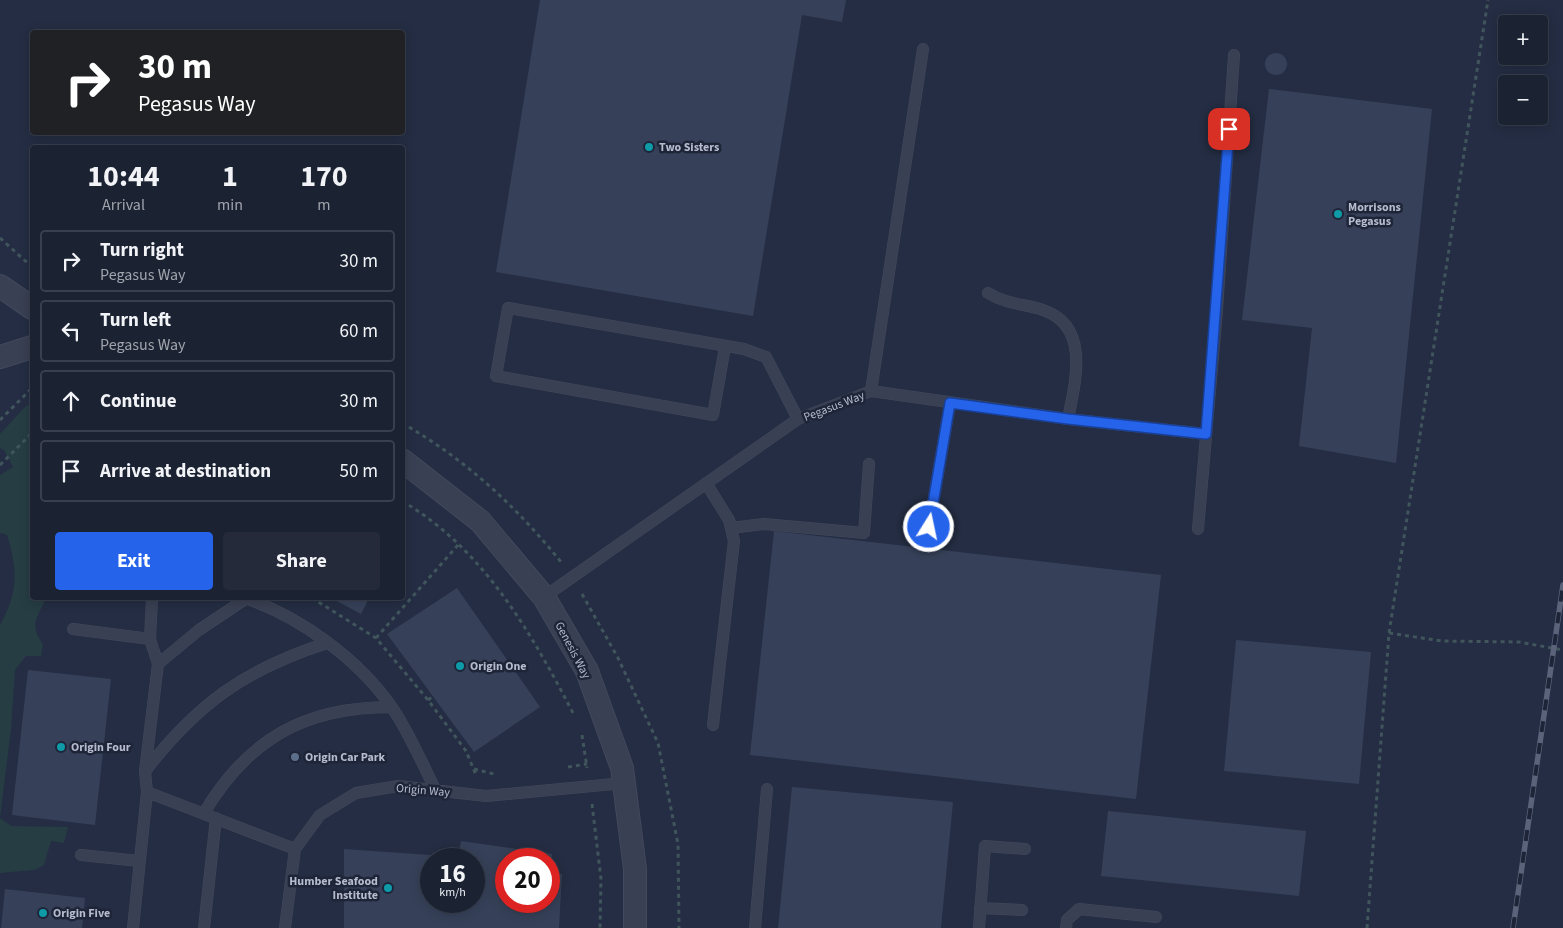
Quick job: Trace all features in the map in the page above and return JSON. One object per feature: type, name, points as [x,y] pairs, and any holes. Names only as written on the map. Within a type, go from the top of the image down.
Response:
[{"type":"street","points":[[0,286],[30,307]]},
{"type":"street","points":[[0,357],[30,348]]},
{"type":"street","name":"Genesis Way","points":[[405,462],[480,521],[544,597],[587,671],[622,768],[635,869],[635,928]]},
{"type":"lane","points":[[871,391],[923,49]]},
{"type":"lane","points":[[1198,529],[1217,310],[1234,56]]},
{"type":"lane","points":[[988,293],[1000,300],[1045,311],[1062,322],[1071,334],[1077,354],[1076,380],[1068,419]]},
{"type":"lane","points":[[725,347],[713,415],[496,376],[508,308],[744,349],[766,357],[798,419]]},
{"type":"lane","name":"Pegasus Way","points":[[544,597],[798,419],[871,391],[1068,419],[1206,434]]},
{"type":"lane","points":[[929,527],[950,403]]},
{"type":"lane","points":[[731,528],[764,524],[864,533],[869,464]]},
{"type":"lane","points":[[706,483],[729,520],[734,541],[713,725]]},
{"type":"lane","points":[[133,928],[148,792],[145,771],[158,664],[150,639],[152,600]]},
{"type":"lane","points":[[158,664],[199,630],[243,600]]},
{"type":"lane","points":[[250,600],[287,617],[327,642],[360,671],[391,707],[436,790]]},
{"type":"lane","points":[[74,630],[150,639]]},
{"type":"lane","points":[[145,771],[168,741],[195,714],[224,690],[256,670],[290,654],[327,642]]},
{"type":"lane","points":[[204,813],[218,789],[237,766],[258,747],[281,732],[307,719],[334,711],[362,707],[391,707]]},
{"type":"lane","name":"Origin Way","points":[[285,928],[295,849],[320,815],[356,793],[398,786],[486,796],[624,783]]},
{"type":"lane","points":[[755,928],[767,789]]},
{"type":"lane","points":[[148,792],[295,849]]},
{"type":"lane","points":[[204,928],[216,818]]},
{"type":"lane","points":[[978,928],[985,846],[1025,849]]},
{"type":"lane","points":[[81,855],[139,861]]},
{"type":"lane","points":[[980,908],[1022,910]]},
{"type":"lane","points":[[1066,924],[1079,909],[1156,917]]},
{"type":"path","points":[[1367,928],[1389,633],[1488,0]]},
{"type":"path","points":[[0,238],[30,265]]},
{"type":"path","points":[[0,420],[30,390]]},
{"type":"path","points":[[0,465],[30,435]]},
{"type":"path","points":[[405,503],[415,508],[458,545],[502,593],[540,648],[576,718]]},
{"type":"path","points":[[376,638],[458,545]]},
{"type":"path","points":[[315,600],[376,638],[428,700],[466,751],[486,796]]},
{"type":"path","points":[[1389,633],[1442,641],[1519,642],[1563,650]]},
{"type":"path","points":[[428,700],[432,697]]},
{"type":"path","points":[[580,727],[590,787],[601,878],[600,928]]},
{"type":"shaded area","points":[[30,403],[30,600],[45,600],[35,625],[38,637],[43,644],[41,656],[26,656],[15,670],[11,729],[0,818],[0,625],[13,592],[14,570],[7,535],[0,533],[0,475],[13,467],[4,450],[0,448],[0,434]]},
{"type":"shaded area","points":[[0,818],[11,826],[68,827],[64,843],[51,841],[44,865],[34,870],[0,873]]},
{"type":"building","name":"Two Sisters","points":[[540,0],[846,0],[842,22],[802,15],[753,316],[496,272]]},
{"type":"building","points":[[1276,53],[1286,60],[1287,64],[1280,74],[1276,75],[1266,68],[1265,64],[1272,54]]},
{"type":"building","name":"Morrisons Pegasus","points":[[1269,89],[1432,109],[1396,463],[1299,446],[1312,328],[1242,320]]},
{"type":"building","points":[[774,531],[1161,575],[1136,799],[750,755]]},
{"type":"building","name":"Origin One","points":[[457,588],[540,707],[474,752],[387,634]]},
{"type":"building","points":[[335,600],[368,600],[361,614]]},
{"type":"building","points":[[1236,640],[1371,652],[1359,784],[1224,771]]},
{"type":"building","name":"Origin Four","points":[[28,670],[111,679],[95,825],[12,815]]},
{"type":"building","points":[[792,787],[953,802],[941,928],[778,928]]},
{"type":"building","points":[[1108,811],[1306,831],[1299,896],[1101,876]]},
{"type":"building","name":"Humber Seafood Institute","points":[[461,841],[510,848],[495,848],[495,913],[560,913],[559,928],[344,928],[344,849],[420,854],[420,913],[485,913],[485,848],[460,848]]},
{"type":"building","name":"Humber Seafood Institute","points":[[560,874],[562,874],[560,910]]},
{"type":"building","name":"Origin Five","points":[[5,889],[85,898],[82,928],[1,928]]},
{"type":"railway","points":[[1513,928],[1563,585]]},
{"type":"place","name":"Two Sisters","points":[[649,147]]},
{"type":"place","name":"Morrisons Pegasus","points":[[1338,214]]},
{"type":"place","name":"Origin One","points":[[460,666]]},
{"type":"place","name":"Origin Four","points":[[61,747]]},
{"type":"place","name":"Origin Car Park","points":[[295,757]]},
{"type":"place","name":"Humber Seafood Institute","points":[[388,888]]},
{"type":"place","name":"Origin Five","points":[[43,913]]},
{"type":"route","points":[[929,527],[950,403],[1068,419],[1206,434],[1218,295],[1229,129]]}]
